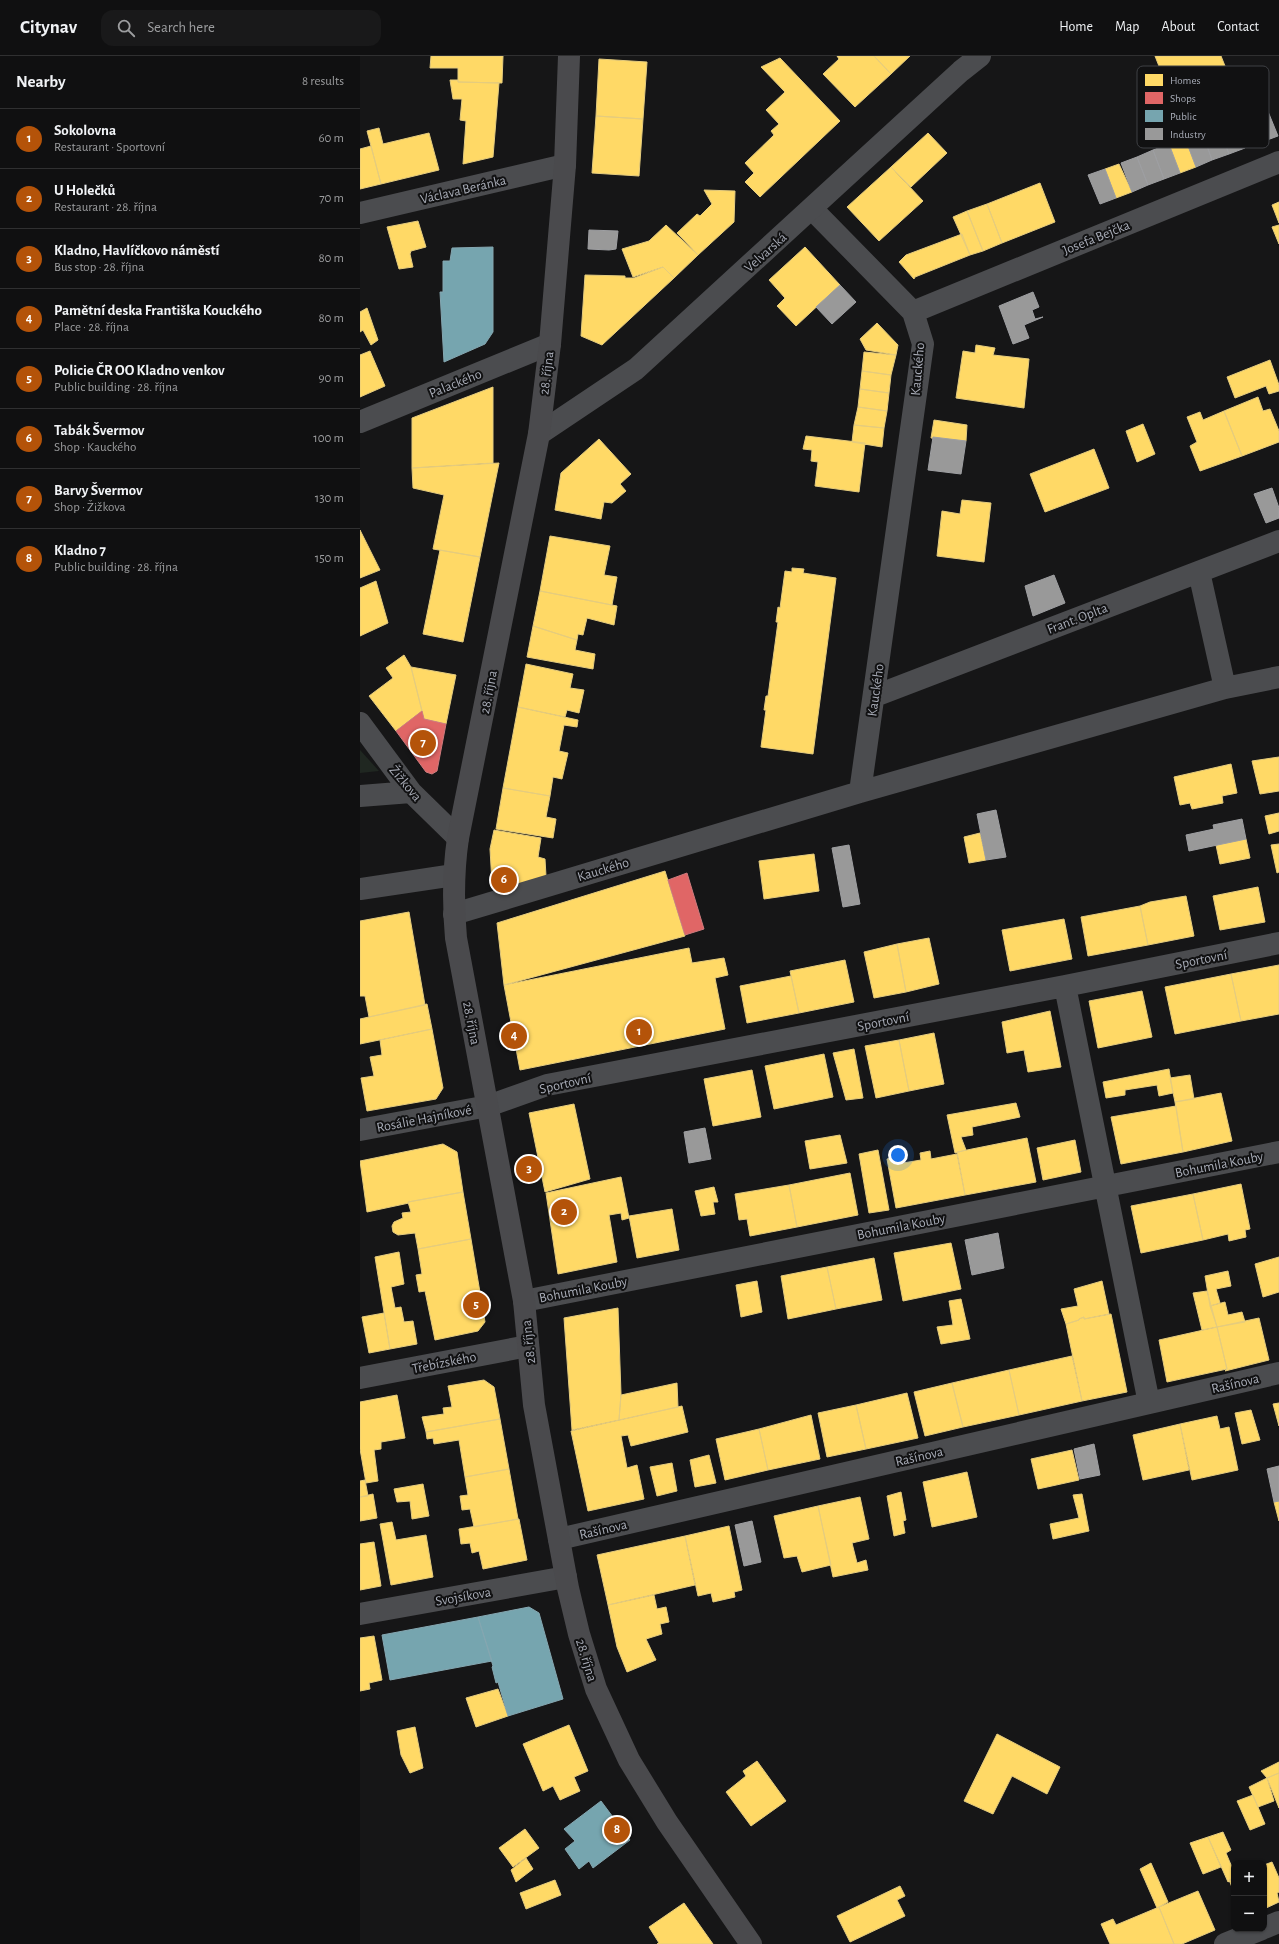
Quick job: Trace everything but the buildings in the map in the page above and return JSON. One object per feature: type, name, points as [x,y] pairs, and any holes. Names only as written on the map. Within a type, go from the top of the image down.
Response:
[{"type":"main road","name":"28. října","points":[[569,56],[565,165],[550,344],[539,434],[458,838],[454,875],[454,914],[456,938],[524,1301],[534,1405],[566,1577],[579,1634],[592,1679],[609,1720],[647,1792],[751,1944]]},
{"type":"street","name":"Velvarská","points":[[539,434],[636,369],[975,58]]},
{"type":"street","name":"Josefa Bejčka","points":[[913,312],[1279,162]]},
{"type":"street","name":"Václava Beránka","points":[[360,213],[565,165]]},
{"type":"street","name":"Kauckého","points":[[454,914],[860,792],[923,344],[913,312],[812,208]]},
{"type":"street","name":"Palackého","points":[[360,422],[550,344]]},
{"type":"street","name":"Frant. Oplta","points":[[874,696],[1279,540]]},
{"type":"street","points":[[1199,572],[1225,688]]},
{"type":"street","points":[[860,792],[1225,688],[1279,677]]},
{"type":"street","name":"Žižkova","points":[[360,723],[411,792],[458,838]]},
{"type":"street","points":[[360,796],[411,792]]},
{"type":"street","points":[[360,889],[454,875]]},
{"type":"street","name":"Sportovní","points":[[488,1106],[547,1085],[1065,986],[1279,943]]},
{"type":"street","points":[[1065,986],[1104,1186],[1149,1403]]},
{"type":"street","name":"Rosálie Hajníkové","points":[[360,1130],[488,1106]]},
{"type":"street","name":"Bohumila Kouby","points":[[524,1301],[1279,1152]]},
{"type":"street","name":"Třebízského","points":[[360,1378],[528,1346]]},
{"type":"street","name":"Rašínova","points":[[559,1539],[1279,1373]]},
{"type":"street","name":"Svojsíkova","points":[[360,1614],[566,1577]]},
{"type":"street","points":[[1267,1926],[1279,1922]]},
{"type":"street","points":[[1224,1944],[1253,1932]]},
{"type":"shaded area","points":[[360,750],[379,771],[360,773]]},
{"type":"place","name":"Barvy Švermov","points":[[423,743]]},
{"type":"place","name":"Tabák Švermov","points":[[504,880]]},
{"type":"place","name":"Sokolovna","points":[[639,1032]]},
{"type":"place","name":"Pamětní deska Františka Kouckého","points":[[514,1036]]},
{"type":"place","name":"Kladno, Havlíčkovo náměstí","points":[[529,1169]]},
{"type":"place","name":"U Holečků","points":[[564,1212]]},
{"type":"place","name":"Policie ČR OO Kladno venkov","points":[[476,1305]]},
{"type":"place","name":"Kladno 7","points":[[617,1830]]}]
